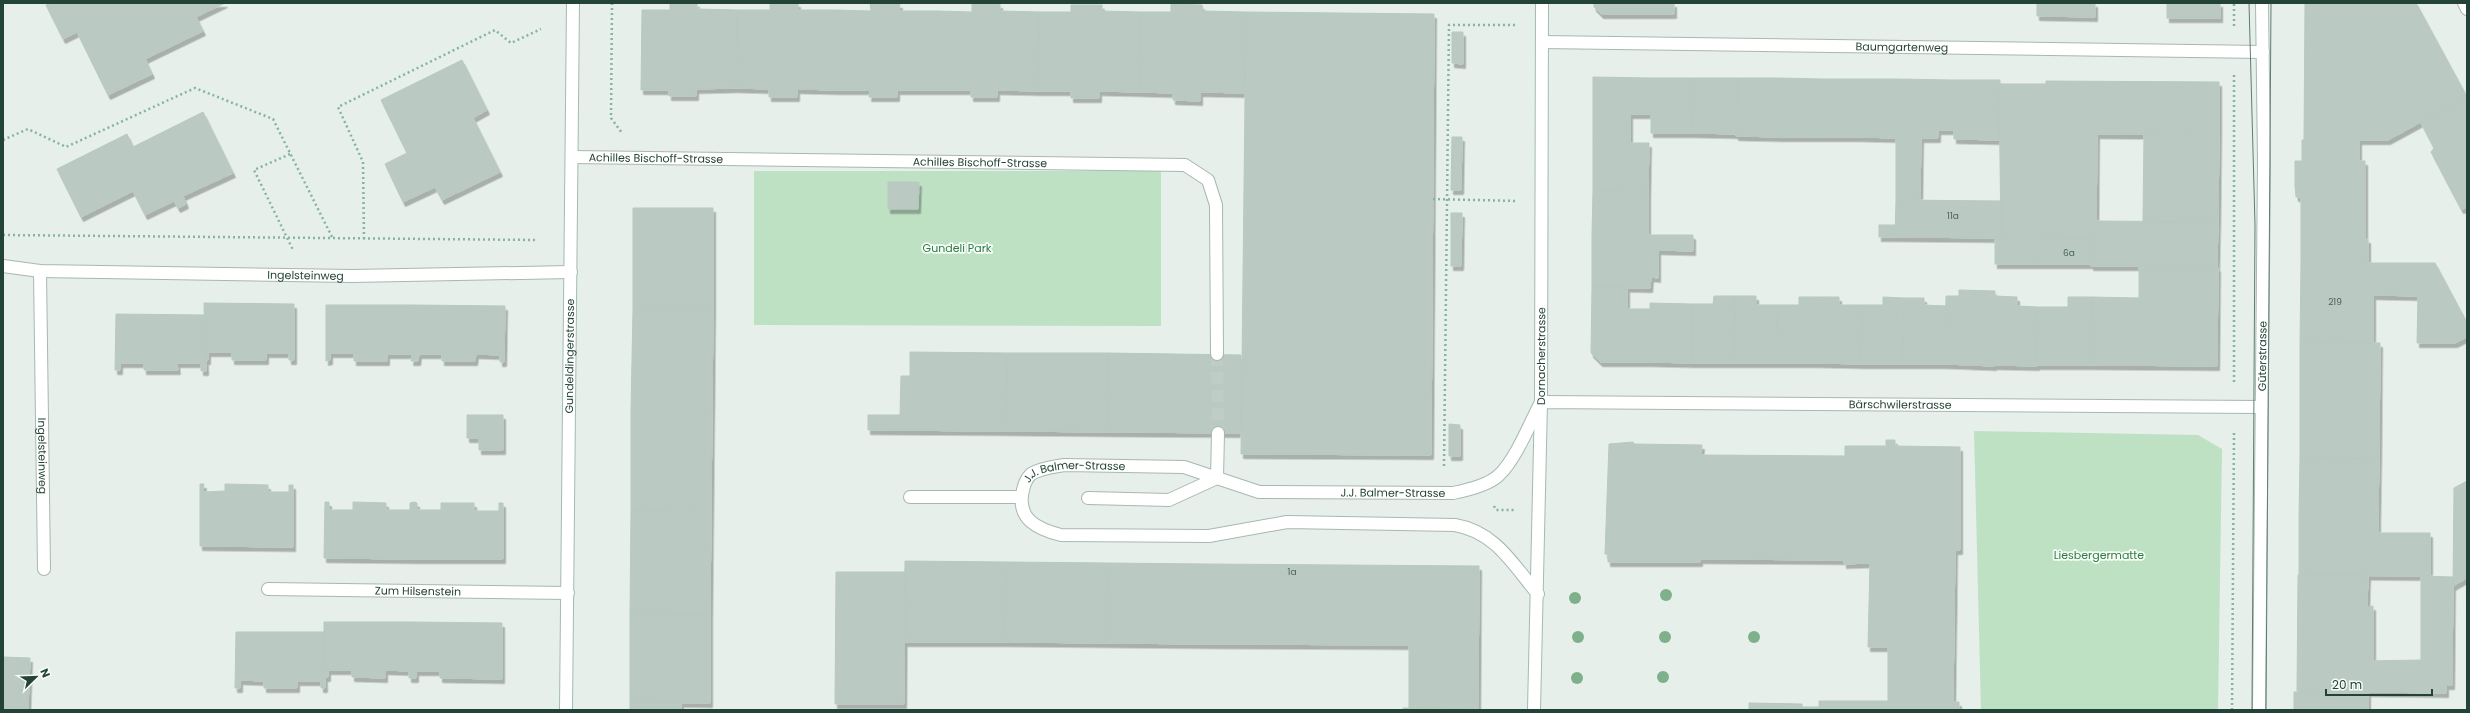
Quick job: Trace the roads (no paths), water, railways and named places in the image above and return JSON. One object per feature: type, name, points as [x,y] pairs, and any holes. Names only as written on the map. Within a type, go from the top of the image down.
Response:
[{"type":"street","name":"Gundeldingerstrasse","points":[[566,710],[573,3]]},
{"type":"street","name":"Dornacherstrasse","points":[[1534,710],[1538,594],[1541,402],[1542,3]]},
{"type":"street","name":"Güterstrasse","points":[[2259,710],[2260,407],[2264,162],[2262,3]]},
{"type":"street","points":[[2464,3],[2467,9]]},
{"type":"street","name":"Baumgartenweg","points":[[1542,42],[2234,53],[2263,52]]},
{"type":"street","name":"Achilles Bischoff-Strasse","points":[[572,157],[1186,165],[1208,180],[1216,205],[1217,354]]},
{"type":"street","name":"Ingelsteinweg","points":[[3,266],[40,271],[305,274],[352,276],[571,272]]},
{"type":"street","name":"Ingelsteinweg","points":[[40,271],[44,569]]},
{"type":"street","name":"Bärschwilerstrasse","points":[[1541,402],[2260,407]]},
{"type":"street","name":"J.J. Balmer-Strasse","points":[[1538,594],[1498,544],[1470,527],[1456,525],[1287,522],[1209,536],[1061,535],[1042,531],[1028,520],[1022,509],[1021,497],[1024,484],[1031,475],[1046,468],[1064,465],[1184,467],[1259,492],[1453,493],[1467,490],[1499,475],[1511,459],[1541,402]]},
{"type":"street","points":[[1088,498],[1169,500],[1217,478],[1218,433]]},
{"type":"street","points":[[910,497],[1021,497]]},
{"type":"street","name":"Zum Hilsenstein","points":[[268,589],[568,593]]},
{"type":"tunnel","points":[[1217,354],[1218,433]]},
{"type":"tram line","points":[[2249,3],[2255,225],[2252,710]]},
{"type":"tram line","points":[[2266,710],[2271,3]]},
{"type":"park label","name":"Gundeli Park","points":[[957,248]]},
{"type":"park label","name":"Liesbergermatte","points":[[2099,555]]}]
